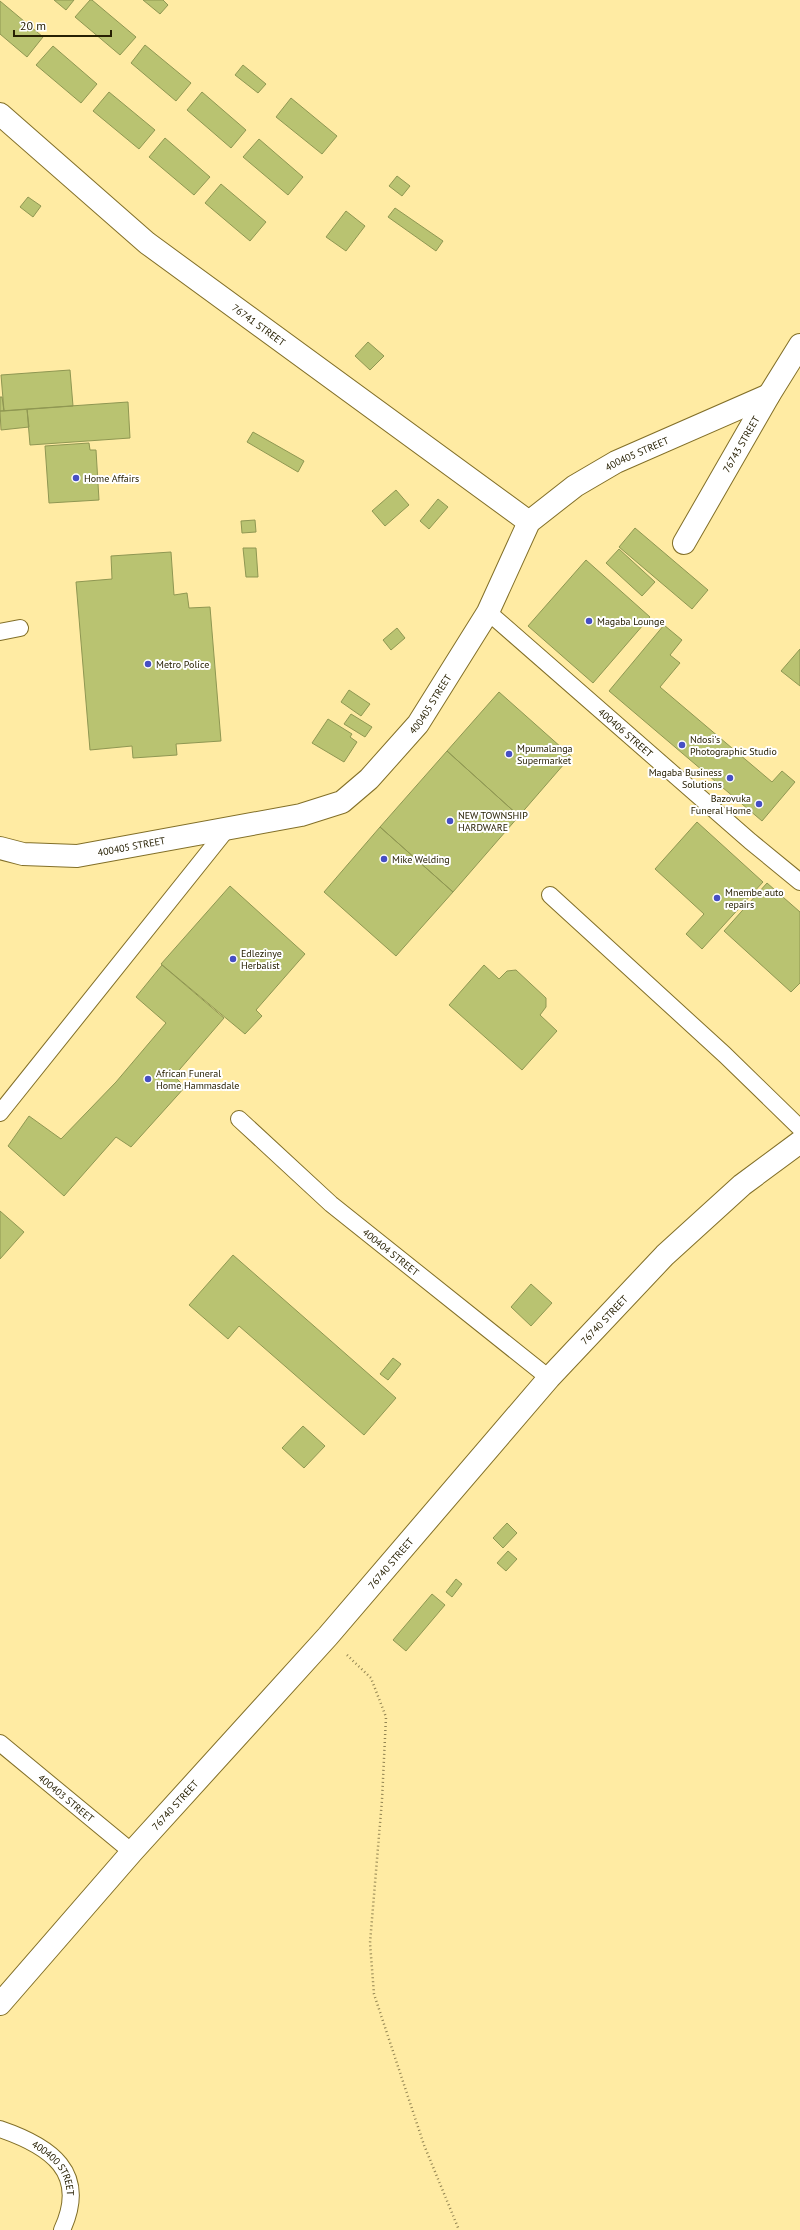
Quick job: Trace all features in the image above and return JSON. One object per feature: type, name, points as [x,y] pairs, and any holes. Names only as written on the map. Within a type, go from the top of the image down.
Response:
[{"type":"street","name":"76741 STREET","points":[[0,114],[147,243],[529,522]]},
{"type":"street","name":"76743 STREET","points":[[684,543],[769,394],[800,345]]},
{"type":"street","name":"400405 STREET","points":[[0,848],[23,854],[77,856],[301,815],[342,802],[369,779],[418,724],[488,612],[529,522],[575,486],[616,462],[769,394]]},
{"type":"street","name":"76740 STREET","points":[[0,2004],[132,1852],[328,1636],[549,1378],[665,1255],[742,1184],[800,1142]]},
{"type":"lane","name":"400406 STREET","points":[[488,612],[800,882]]},
{"type":"lane","points":[[0,632],[20,628]]},
{"type":"lane","points":[[0,1114],[226,829]]},
{"type":"lane","points":[[550,895],[724,1055],[800,1128]]},
{"type":"lane","name":"400404 STREET","points":[[239,1119],[331,1204],[549,1378]]},
{"type":"lane","name":"400403 STREET","points":[[0,1743],[132,1852]]},
{"type":"lane","name":"400400 STREET","points":[[0,2129],[25,2138],[48,2152],[64,2169],[72,2192],[70,2212],[62,2230]]},
{"type":"path","points":[[328,1636],[371,1678],[386,1717],[382,1800],[370,1943],[374,1994],[424,2145],[458,2230]]},
{"type":"building","points":[[54,0],[74,0],[66,10]]},
{"type":"building","points":[[90,0],[92,0],[136,37],[120,55],[75,17]]},
{"type":"building","points":[[143,0],[163,0],[168,5],[160,14]]},
{"type":"building","points":[[0,1],[43,37],[27,57],[0,34]]},
{"type":"building","points":[[145,45],[191,83],[176,101],[131,63]]},
{"type":"building","points":[[53,46],[97,84],[81,103],[36,65]]},
{"type":"building","points":[[243,65],[266,84],[258,93],[235,75]]},
{"type":"building","points":[[109,92],[155,130],[139,149],[93,111]]},
{"type":"building","points":[[202,92],[246,130],[231,148],[187,110]]},
{"type":"building","points":[[291,98],[337,136],[322,154],[276,117]]},
{"type":"building","points":[[165,138],[210,177],[194,195],[149,157]]},
{"type":"building","points":[[259,139],[303,177],[288,195],[243,157]]},
{"type":"building","points":[[397,176],[410,186],[402,196],[389,186]]},
{"type":"building","points":[[221,184],[266,222],[250,241],[205,203]]},
{"type":"building","points":[[28,197],[41,206],[33,217],[20,207]]},
{"type":"building","points":[[395,208],[443,241],[436,251],[388,217]]},
{"type":"building","points":[[346,211],[365,226],[346,251],[326,237]]},
{"type":"building","points":[[368,342],[384,356],[370,370],[355,356]]},
{"type":"building","points":[[70,370],[73,406],[4,411],[1,375]]},
{"type":"building","points":[[0,397],[2,397],[4,411],[0,411]]},
{"type":"building","points":[[128,402],[130,438],[30,445],[27,409]]},
{"type":"building","points":[[27,409],[29,427],[1,430],[0,411]]},
{"type":"building","points":[[253,432],[304,461],[298,472],[247,442]]},
{"type":"building","points":[[89,443],[90,450],[96,450],[99,500],[49,503],[45,446]]},
{"type":"building","points":[[396,490],[409,505],[385,526],[372,511]]},
{"type":"building","points":[[438,499],[448,507],[429,529],[420,521]]},
{"type":"building","points":[[255,520],[256,532],[242,533],[241,521]]},
{"type":"building","points":[[635,528],[708,590],[692,609],[619,547]]},
{"type":"building","points":[[243,548],[256,548],[258,577],[246,577]]},
{"type":"building","points":[[619,549],[655,582],[642,596],[606,563]]},
{"type":"building","points":[[171,552],[174,595],[187,593],[189,608],[210,607],[221,741],[176,744],[177,755],[133,758],[132,746],[90,750],[76,582],[112,579],[111,556]]},
{"type":"building","name":"Magaba Lounge","points":[[586,560],[650,617],[593,683],[528,626]]},
{"type":"building","points":[[664,625],[682,640],[670,655],[680,663],[660,687],[772,782],[782,771],[795,782],[762,821],[609,691]]},
{"type":"building","points":[[397,628],[405,638],[391,650],[383,640]]},
{"type":"building","points":[[800,649],[800,686],[781,671]]},
{"type":"building","points":[[349,690],[370,704],[361,716],[341,702]]},
{"type":"building","name":"Mpumalanga Supermarket","points":[[499,692],[571,756],[519,816],[447,751]]},
{"type":"building","points":[[351,714],[372,727],[365,737],[344,724]]},
{"type":"building","points":[[328,719],[352,734],[350,737],[357,742],[344,762],[312,743]]},
{"type":"building","name":"NEW TOWNSHIP HARDWARE","points":[[447,751],[519,816],[453,892],[380,827]]},
{"type":"building","name":"Mnembe auto repairs","points":[[697,822],[763,882],[702,949],[686,934],[704,914],[655,869]]},
{"type":"building","name":"Mike Welding","points":[[380,827],[453,892],[396,956],[324,892]]},
{"type":"building","points":[[767,883],[800,912],[800,983],[791,992],[724,931]]},
{"type":"building","name":"Edlezinye Herbalist","points":[[230,886],[305,954],[256,1010],[262,1016],[245,1034],[161,964]]},
{"type":"building","name":"African Funeral Home Hammasdale","points":[[162,965],[224,1018],[174,1076],[185,1087],[131,1147],[116,1137],[64,1196],[8,1146],[29,1116],[61,1139],[116,1082],[166,1023],[136,997]]},
{"type":"building","points":[[484,965],[499,979],[507,971],[516,970],[546,998],[546,1007],[540,1015],[557,1031],[522,1070],[449,1005]]},
{"type":"building","points":[[0,1211],[24,1232],[0,1259]]},
{"type":"building","points":[[233,1255],[396,1398],[364,1435],[239,1326],[228,1339],[189,1305]]},
{"type":"building","points":[[531,1284],[552,1303],[531,1326],[511,1307]]},
{"type":"building","points":[[393,1358],[401,1364],[388,1380],[380,1374]]},
{"type":"building","points":[[303,1426],[325,1446],[304,1468],[282,1448]]},
{"type":"building","points":[[507,1523],[517,1533],[503,1548],[493,1538]]},
{"type":"building","points":[[508,1551],[517,1559],[506,1571],[497,1563]]},
{"type":"building","points":[[456,1579],[462,1584],[452,1597],[446,1592]]},
{"type":"building","points":[[432,1594],[445,1605],[406,1651],[393,1640]]},
{"type":"place","name":"Home Affairs","points":[[76,478]]},
{"type":"place","name":"Magaba Lounge","points":[[589,621]]},
{"type":"place","name":"Metro Police","points":[[148,664]]},
{"type":"place","name":"Ndosi's Photographic Studio","points":[[682,745]]},
{"type":"place","name":"Mpumalanga Supermarket","points":[[509,754]]},
{"type":"place","name":"Magaba Business Solutions","points":[[730,778]]},
{"type":"place","name":"Bazovuka Funeral Home","points":[[759,804]]},
{"type":"place","name":"NEW TOWNSHIP HARDWARE","points":[[450,821]]},
{"type":"place","name":"Mike Welding","points":[[384,859]]},
{"type":"place","name":"Mnembe auto repairs","points":[[717,898]]},
{"type":"place","name":"Edlezinye Herbalist","points":[[233,959]]},
{"type":"place","name":"African Funeral Home Hammasdale","points":[[148,1079]]}]
